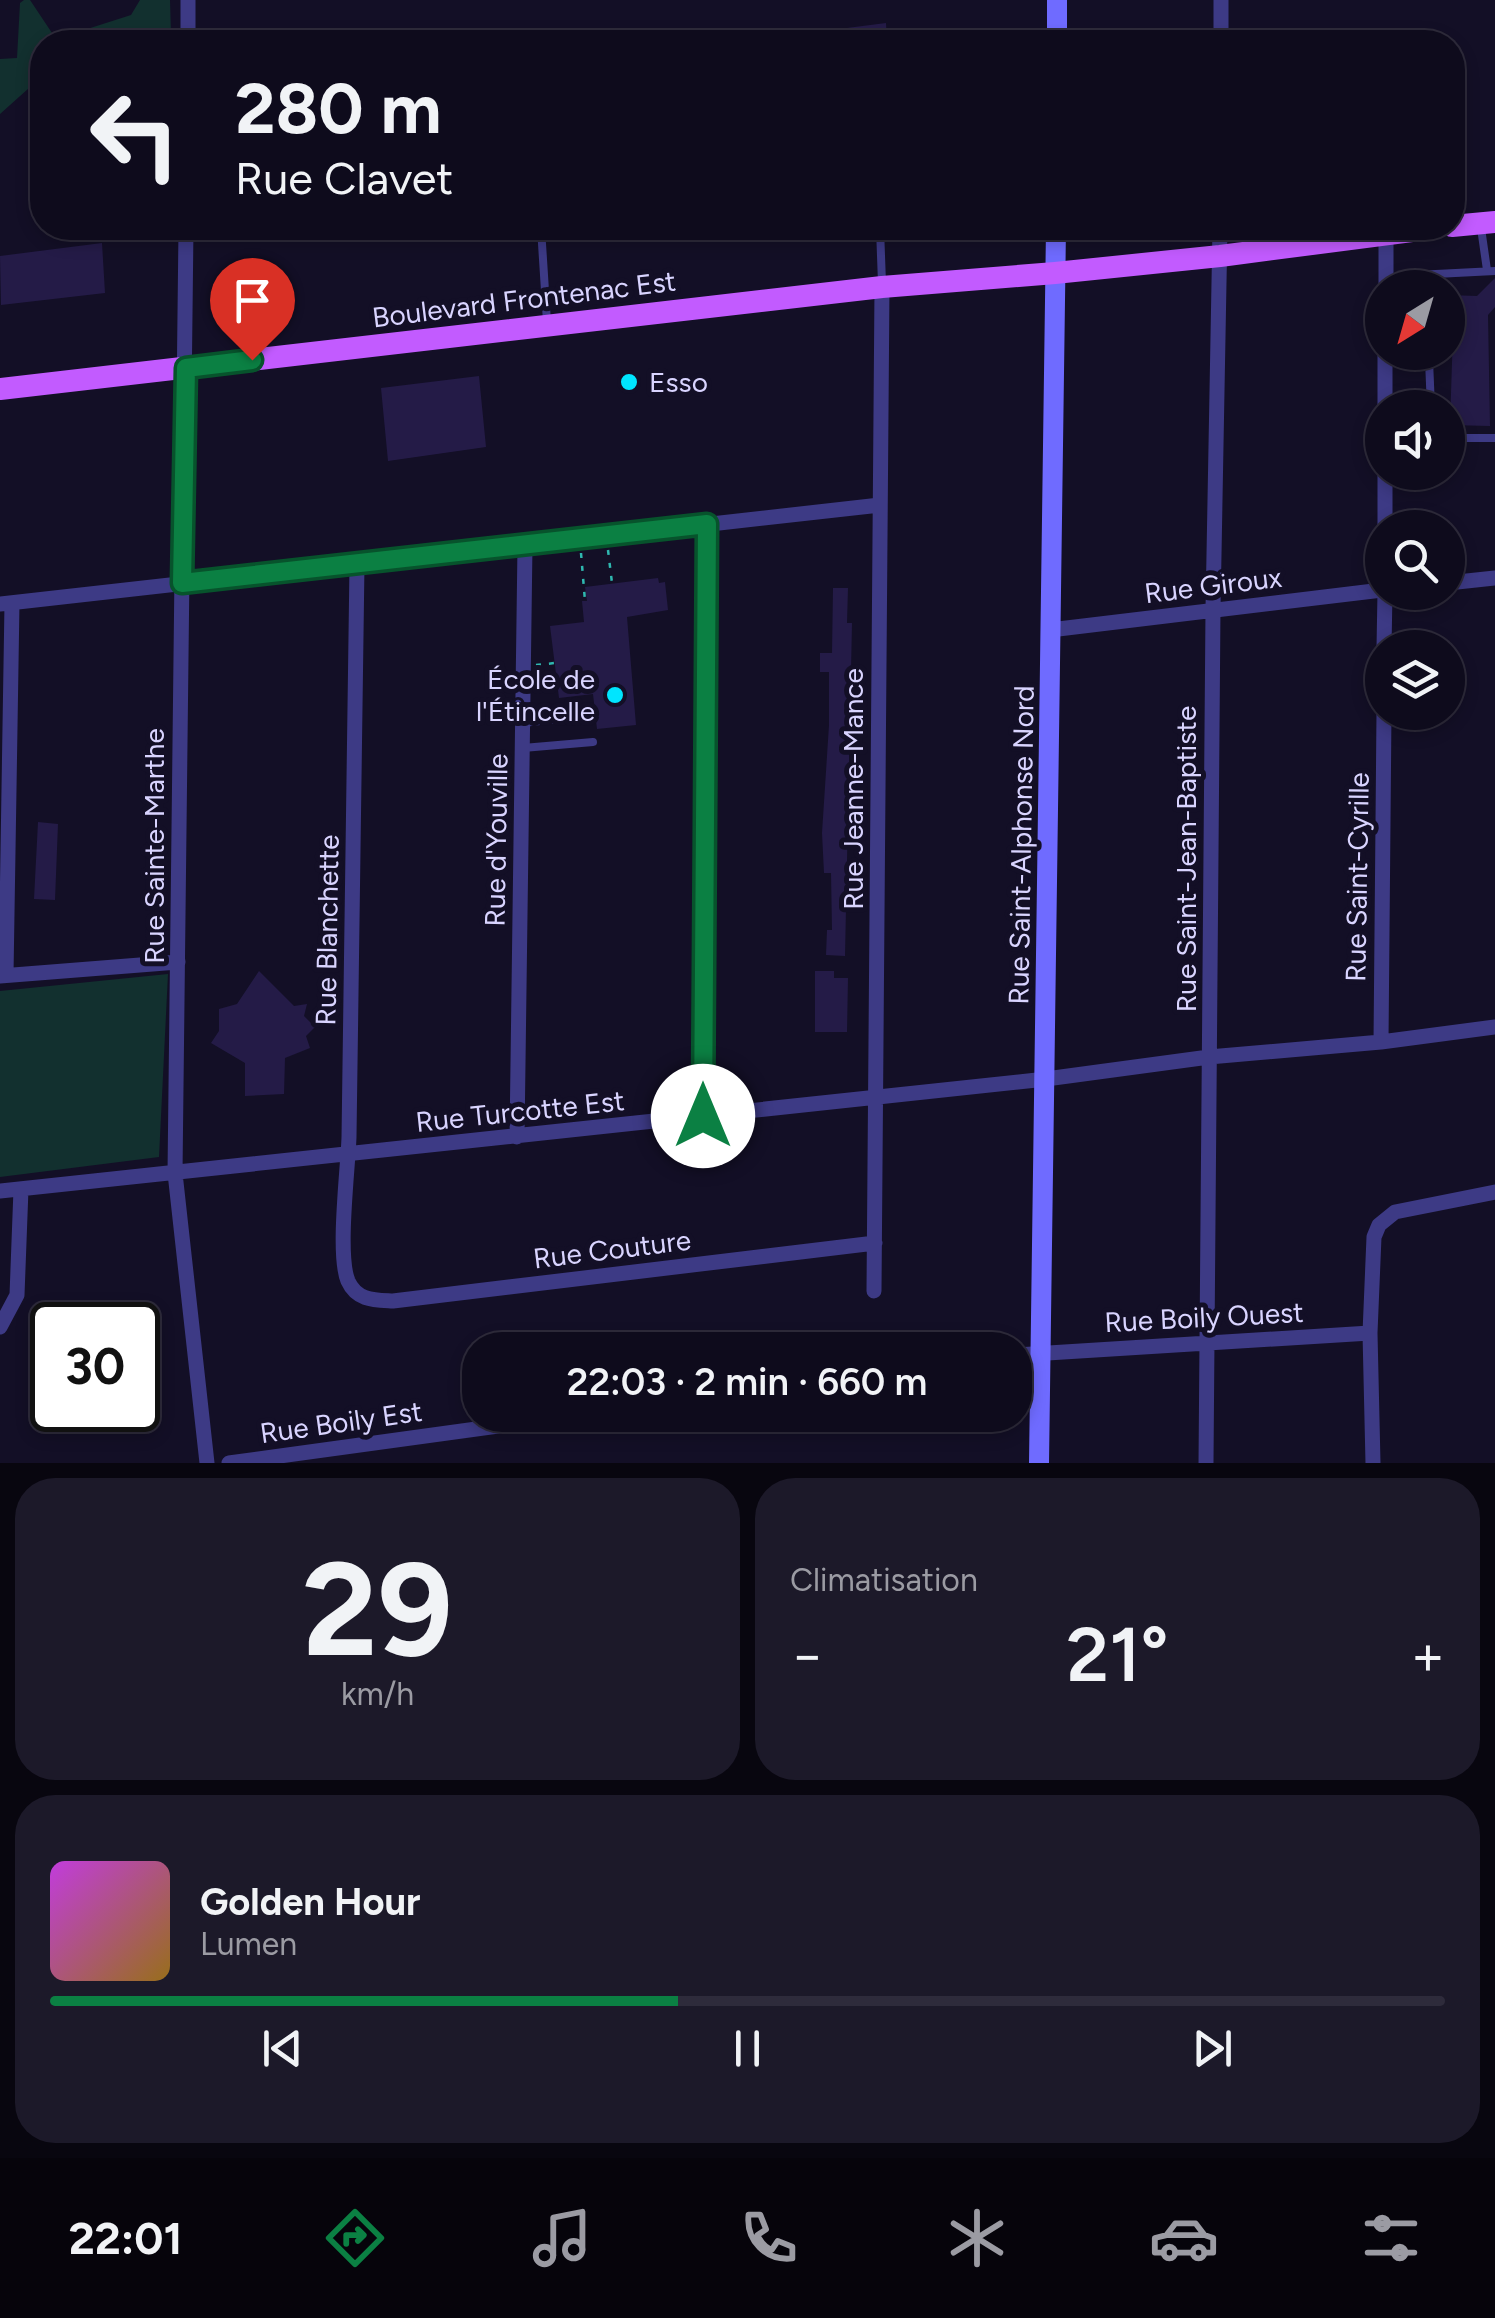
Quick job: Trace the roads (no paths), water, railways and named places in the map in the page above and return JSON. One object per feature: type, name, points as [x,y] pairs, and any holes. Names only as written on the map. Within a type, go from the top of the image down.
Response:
[{"type":"main road","points":[[1057,0],[1057,30]]},
{"type":"main road","name":"Rue Saint-Alphonse Nord","points":[[1040,1463],[1056,240]]},
{"type":"main road","name":"Boulevard Frontenac Est","points":[[0,389],[882,287],[1220,256],[1331,240]]},
{"type":"street","points":[[188,0],[188,30]]},
{"type":"street","points":[[1221,0],[1221,30]]},
{"type":"street","name":"Rue Sainte-Marthe","points":[[186,240],[175,1174],[207,1463]]},
{"type":"street","name":"Rue Saint-Jean-Baptiste","points":[[1206,1463],[1220,240]]},
{"type":"street","points":[[1386,240],[1386,270]]},
{"type":"street","name":"Rue Jeanne-Mance","points":[[874,1291],[882,287]]},
{"type":"street","points":[[178,962],[3,976],[6,603],[880,505]]},
{"type":"street","points":[[703,1116],[707,524]]},
{"type":"street","name":"Rue d'Youville","points":[[517,1137],[526,545]]},
{"type":"street","name":"Rue Blanchette","points":[[357,564],[344,1261],[348,1280],[357,1294]]},
{"type":"street","points":[[1465,581],[1495,578]]},
{"type":"street","name":"Rue Giroux","points":[[1050,630],[1365,593]]},
{"type":"street","name":"Rue Saint-Cyrille","points":[[1380,1042],[1384,730]]},
{"type":"street","name":"Rue Turcotte Est","points":[[0,1191],[1046,1080],[1210,1057],[1495,1027]]},
{"type":"street","points":[[0,1328],[17,1295],[21,1188]]},
{"type":"street","points":[[1373,1463],[1370,1333],[1374,1237],[1387,1217],[1413,1207],[1495,1192]]},
{"type":"street","name":"Rue Couture","points":[[357,1294],[370,1300],[394,1301],[875,1242]]},
{"type":"street","name":"Rue Boily Ouest","points":[[1040,1352],[1370,1333]]},
{"type":"street","points":[[1032,1353],[1040,1352]]},
{"type":"street","name":"Rue Boily Est","points":[[229,1463],[462,1431]]},
{"type":"lane","points":[[1465,272],[1491,271],[1488,222]]},
{"type":"lane","points":[[542,240],[547,326]]},
{"type":"lane","points":[[880,240],[882,287]]},
{"type":"lane","points":[[1465,438],[1495,438]]},
{"type":"lane","points":[[523,723],[590,714]]},
{"type":"lane","points":[[522,748],[593,742]]},
{"type":"place","name":"Esso","points":[[629,382]]},
{"type":"place","name":"École de l'Étincelle","points":[[615,695]]}]
